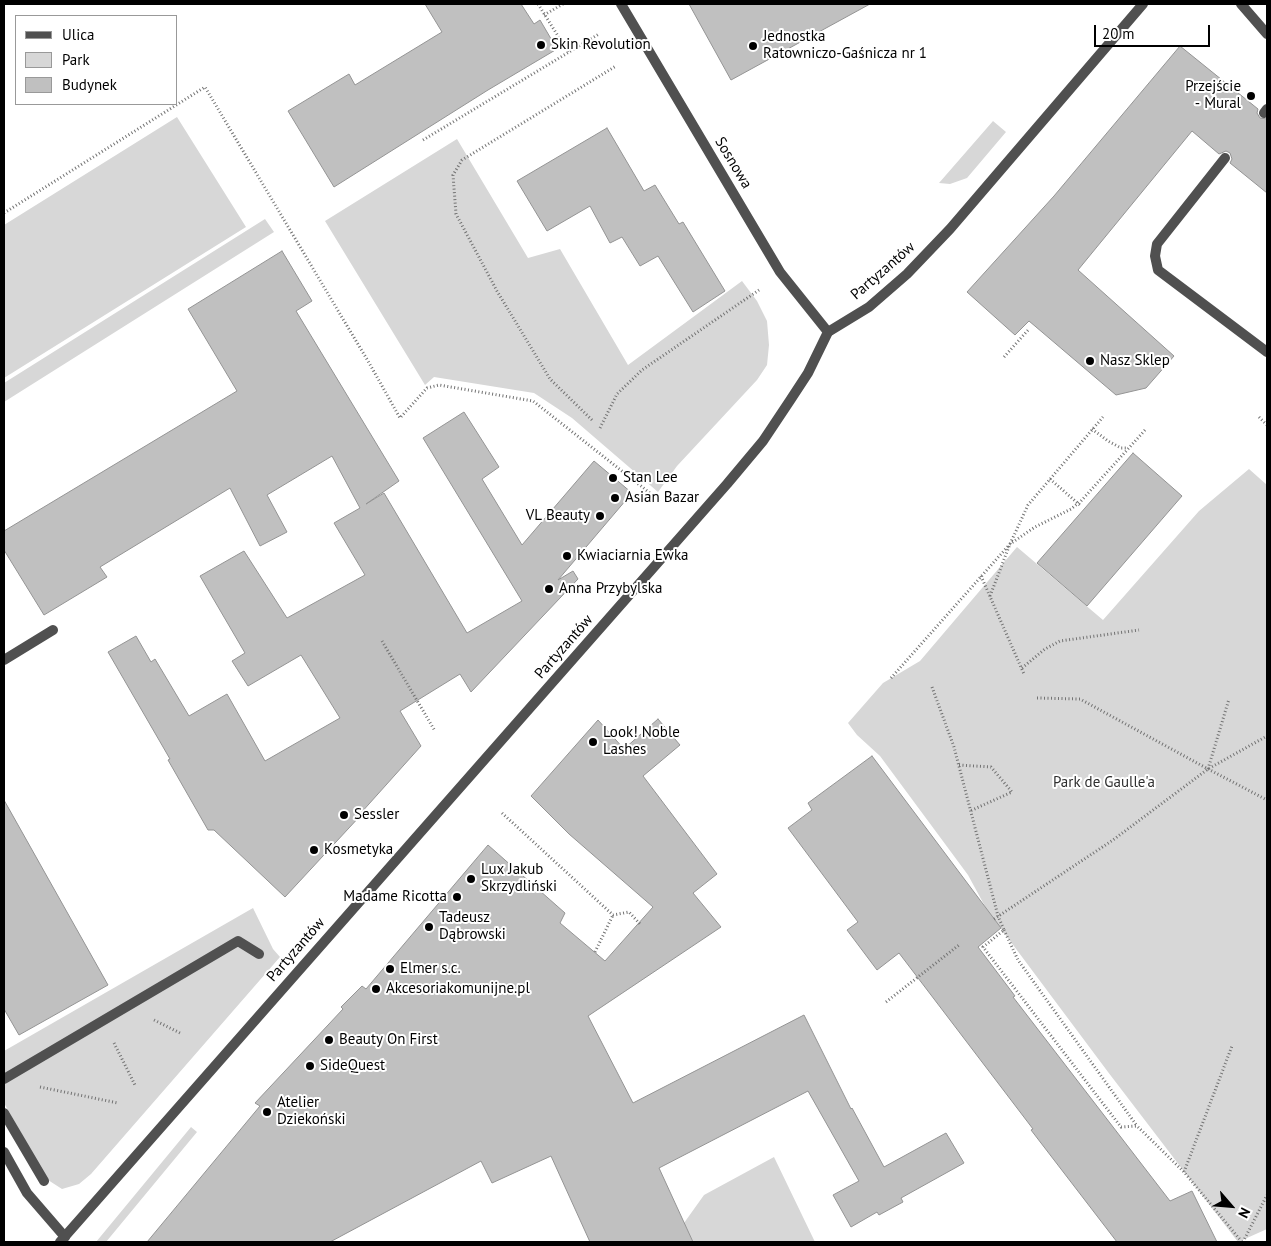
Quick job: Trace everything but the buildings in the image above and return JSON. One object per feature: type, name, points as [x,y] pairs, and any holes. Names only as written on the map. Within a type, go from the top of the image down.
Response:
[{"type":"street","name":"Sosnowa","points":[[621,4],[780,272],[828,332]]},
{"type":"street","name":"Partyzantów","points":[[63,1240],[727,484],[763,441],[791,399],[808,373],[828,332],[876,301],[907,274],[950,229],[1143,4]]},
{"type":"street","points":[[1240,4],[1267,34]]},
{"type":"street","points":[[1225,158],[1157,244],[1155,256],[1158,270],[1267,352]]},
{"type":"street","points":[[4,660],[53,630]]},
{"type":"street","points":[[4,1079],[238,941],[259,954]]},
{"type":"street","points":[[4,1113],[44,1181]]},
{"type":"street","points":[[4,1152],[26,1193],[63,1240]]},
{"type":"path","points":[[538,4],[568,52]]},
{"type":"path","points":[[544,15],[563,4]]},
{"type":"path","points":[[423,140],[599,34]]},
{"type":"path","points":[[592,420],[550,379],[497,292],[456,214],[453,175],[462,160],[616,66]]},
{"type":"path","points":[[178,104],[205,87],[400,418],[427,388],[439,385],[533,401],[660,501]]},
{"type":"path","points":[[4,212],[176,105]]},
{"type":"path","points":[[600,428],[617,394],[642,370],[759,290]]},
{"type":"path","points":[[1004,357],[1029,329]]},
{"type":"path","points":[[990,596],[1010,544],[1028,505],[1103,417]]},
{"type":"path","points":[[1259,417],[1267,425]]},
{"type":"path","points":[[1092,429],[1121,448],[1129,448]]},
{"type":"path","points":[[891,678],[1010,544],[1035,527],[1080,505],[1146,429]]},
{"type":"path","points":[[1050,479],[1080,505]]},
{"type":"path","points":[[980,576],[1024,674]]},
{"type":"path","points":[[1022,668],[1044,649],[1060,642],[1139,630]]},
{"type":"path","points":[[382,640],[435,731]]},
{"type":"path","points":[[932,687],[959,765],[998,916],[1018,960],[1137,1126],[1184,1172],[1243,1242],[1267,1195]]},
{"type":"path","points":[[1037,698],[1080,699],[1267,800]]},
{"type":"path","points":[[1208,769],[1229,699]]},
{"type":"path","points":[[994,919],[1113,840],[1208,769],[1267,736]]},
{"type":"path","points":[[959,765],[991,767],[1012,792],[970,811]]},
{"type":"path","points":[[502,813],[613,915]]},
{"type":"path","points":[[613,915],[628,912],[640,924]]},
{"type":"path","points":[[595,952],[613,915]]},
{"type":"path","points":[[1004,930],[983,947],[1121,1127],[1137,1126]]},
{"type":"path","points":[[886,1002],[960,945]]},
{"type":"path","points":[[103,1020],[135,1085]]},
{"type":"path","points":[[1184,1172],[1232,1046]]},
{"type":"path","points":[[32,1086],[118,1103]]},
{"type":"green space","points":[[177,117],[246,227],[4,378],[4,225]]},
{"type":"green space","points":[[993,121],[1006,132],[967,178],[950,184],[939,183]]},
{"type":"green space","points":[[457,139],[528,258],[560,249],[628,365],[742,281],[757,301],[767,321],[769,345],[767,365],[757,380],[677,466],[658,492],[572,418],[534,393],[434,377],[425,385],[325,221]]},
{"type":"green space","points":[[265,219],[274,232],[4,402],[4,383]]},
{"type":"green space","name":"Park de Gaulle'a","points":[[1249,469],[1267,485],[1267,1229],[1238,1242],[987,910],[968,875],[880,756],[857,735],[848,723],[883,683],[920,661],[1017,547],[1103,620],[1199,511]]},
{"type":"green space","points":[[253,908],[273,949],[280,957],[91,1174],[79,1184],[62,1189],[48,1180],[4,1103],[4,1051]]},
{"type":"green space","points":[[191,1127],[197,1132],[106,1242],[96,1242]]},
{"type":"green space","points":[[774,1157],[815,1242],[693,1242],[684,1223],[704,1195]]},
{"type":"place","name":"Skin Revolution","points":[[541,45]]},
{"type":"place","name":"Jednostka Ratowniczo-Gaśnicza nr 1","points":[[753,46]]},
{"type":"place","name":"Przejście - Mural","points":[[1251,96]]},
{"type":"place","name":"Nasz Sklep","points":[[1090,361]]},
{"type":"place","name":"Stan Lee","points":[[613,478]]},
{"type":"place","name":"Asian Bazar","points":[[615,498]]},
{"type":"place","name":"VL Beauty","points":[[600,516]]},
{"type":"place","name":"Kwiaciarnia Ewka","points":[[567,556]]},
{"type":"place","name":"Anna Przybylska","points":[[549,589]]},
{"type":"place","name":"Look! Noble Lashes","points":[[593,742]]},
{"type":"place","name":"Sessler","points":[[344,815]]},
{"type":"place","name":"Kosmetyka","points":[[314,850]]},
{"type":"place","name":"Lux Jakub Skrzydliński","points":[[471,879]]},
{"type":"place","name":"Madame Ricotta","points":[[457,897]]},
{"type":"place","name":"Tadeusz Dąbrowski","points":[[429,927]]},
{"type":"place","name":"Elmer s.c.","points":[[390,969]]},
{"type":"place","name":"Akcesoriakomunijne.pl","points":[[376,989]]},
{"type":"place","name":"Beauty On First","points":[[329,1040]]},
{"type":"place","name":"SideQuest","points":[[310,1066]]},
{"type":"place","name":"Atelier Dziekoński","points":[[267,1112]]}]
